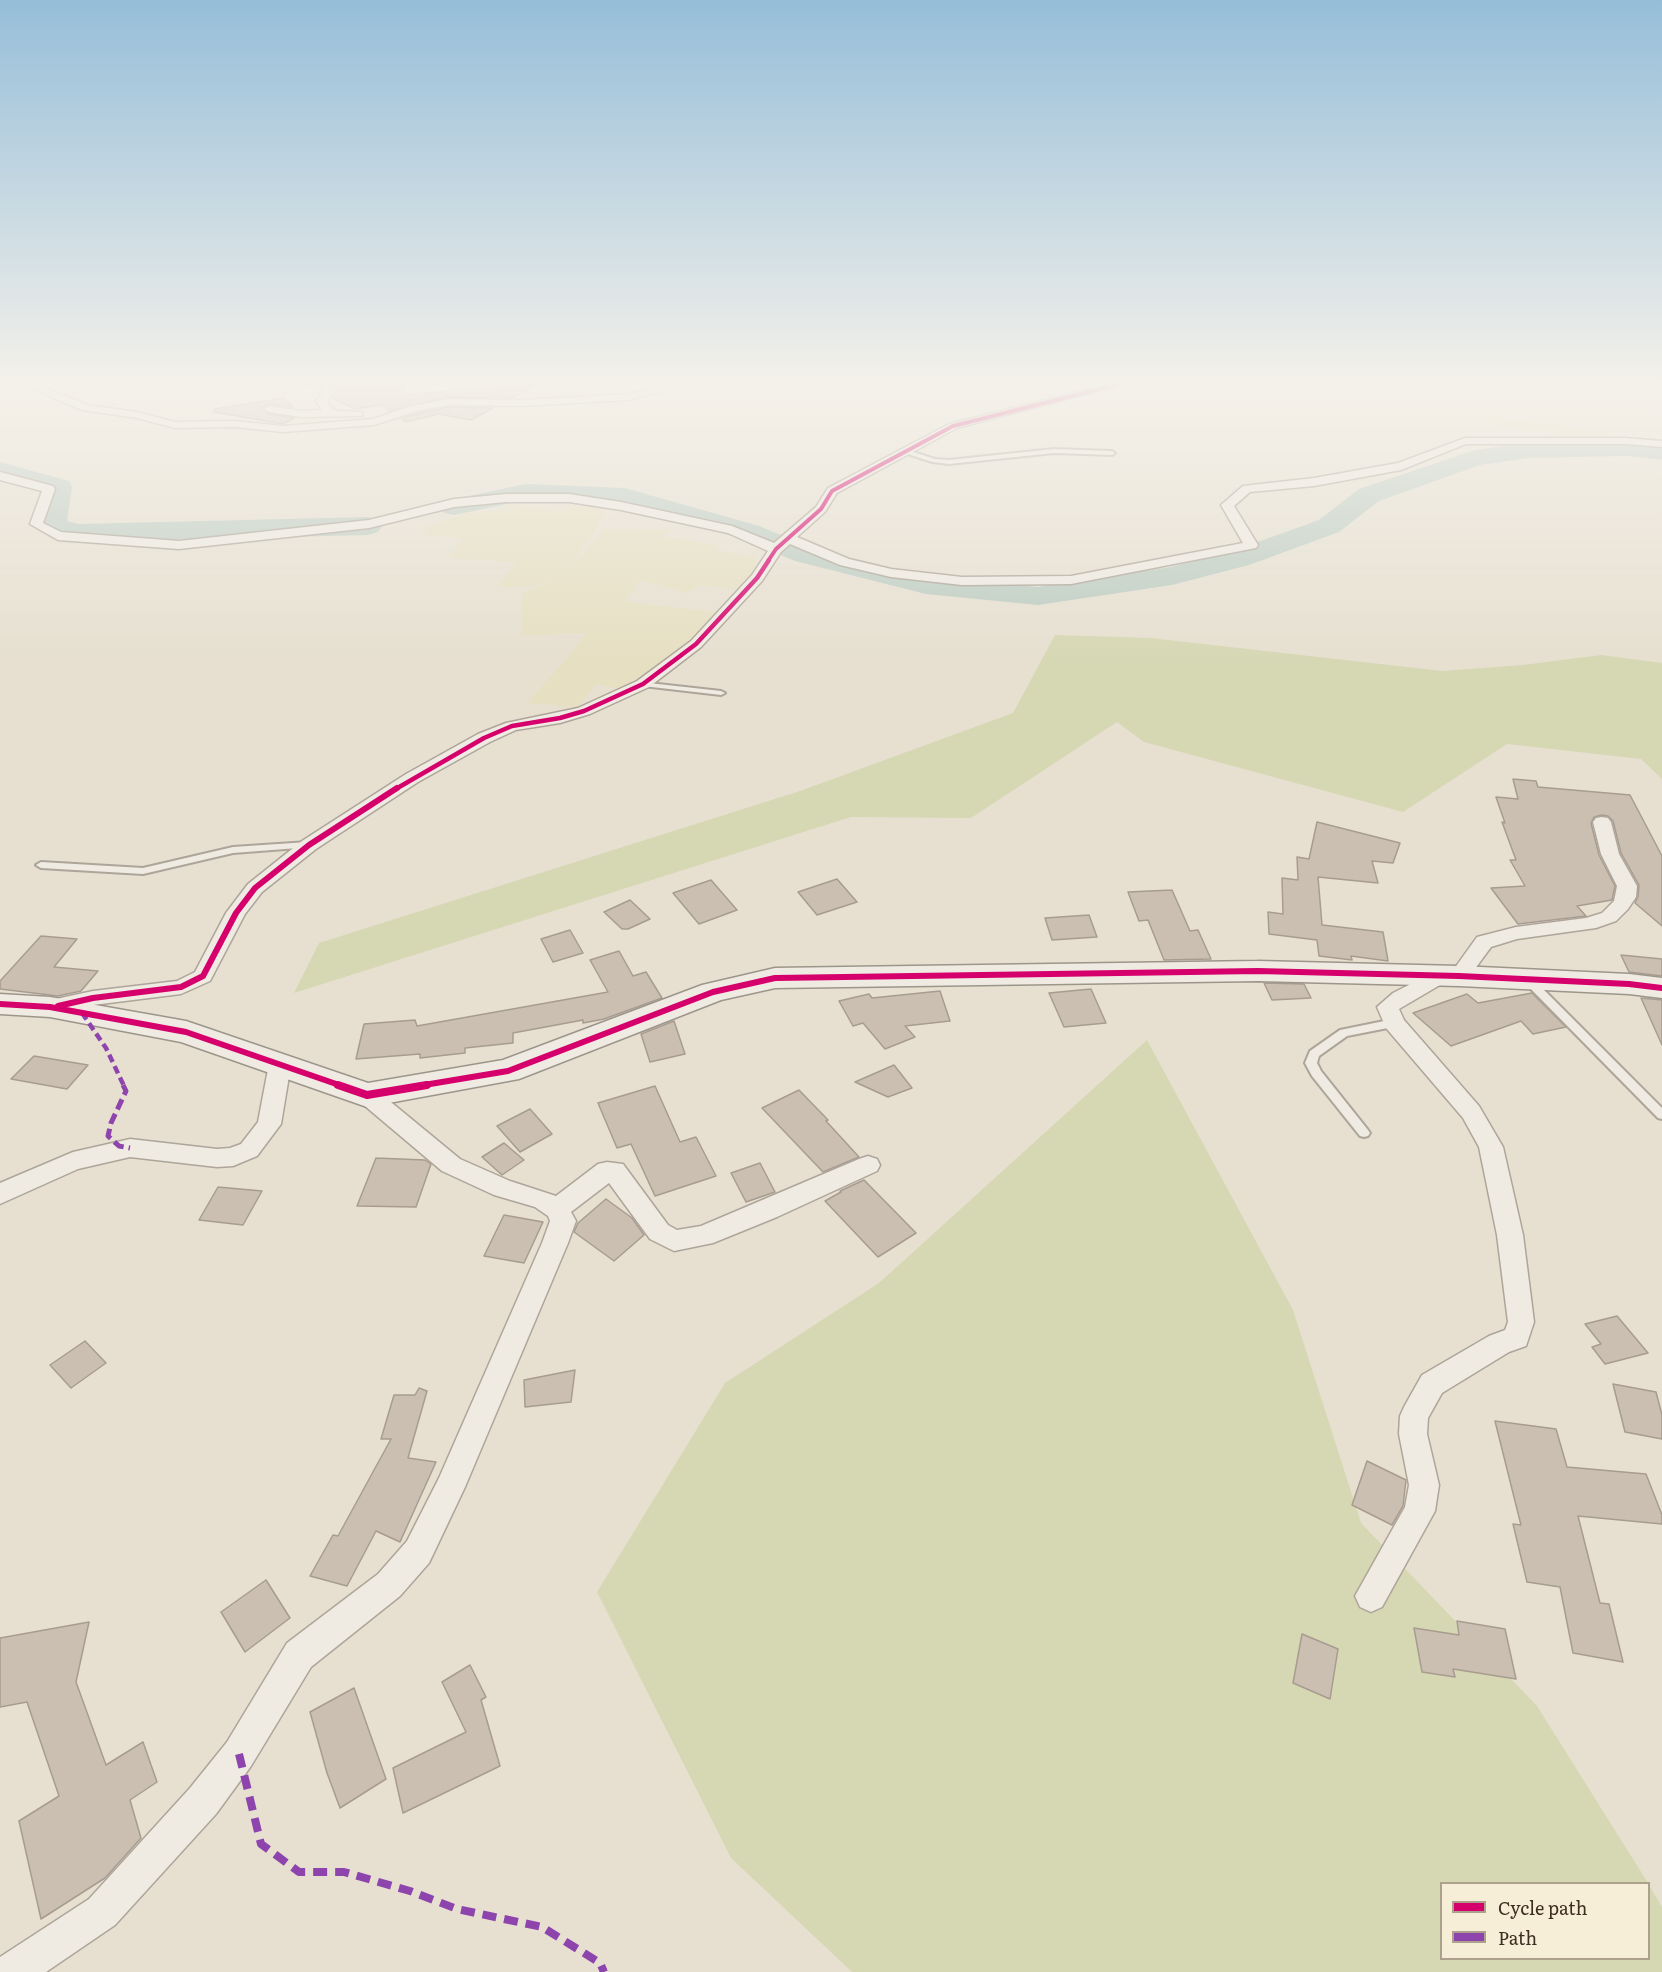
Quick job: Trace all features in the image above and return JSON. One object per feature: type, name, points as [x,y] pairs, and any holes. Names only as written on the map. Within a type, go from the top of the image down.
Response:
[{"type":"street","points":[[4,477],[49,489],[36,524],[58,536],[178,545],[369,524],[454,503],[506,498],[569,498],[621,506],[732,530],[891,573],[962,581],[1071,580],[1251,545],[1227,505],[1247,489],[1341,477]]},
{"type":"street","points":[[50,1007],[93,998],[181,987],[202,976],[236,912],[255,888],[309,845],[421,773],[484,738],[512,726],[560,718],[584,711],[644,684],[696,644],[757,578],[783,544],[821,508],[832,491],[855,477]]},
{"type":"street","points":[[1371,1596],[1420,1511],[1424,1485],[1413,1434],[1414,1416],[1432,1383],[1499,1344],[1516,1338],[1521,1322],[1510,1235],[1491,1147],[1471,1112],[1394,1023],[1388,1007],[1400,998],[1448,976],[1484,942],[1516,933],[1589,924],[1609,917],[1626,897],[1628,886],[1610,854],[1602,822]]},
{"type":"street","points":[[367,1095],[508,1071],[713,992],[775,978],[1258,971],[1527,979],[1662,988]]},
{"type":"street","points":[[0,1004],[50,1007],[186,1032],[367,1095],[451,1165],[503,1188],[543,1200],[557,1209],[563,1221],[450,1487],[418,1552],[389,1585],[299,1655],[239,1754],[203,1801],[102,1912],[12,1972]]},
{"type":"street","points":[[0,1194],[73,1161],[130,1148],[217,1158],[233,1157],[249,1150],[269,1124],[280,1064]]},
{"type":"street","points":[[557,1209],[607,1171],[614,1171],[659,1232],[674,1241],[704,1236],[868,1165]]},
{"type":"lane","points":[[644,684],[722,693]]},
{"type":"lane","points":[[40,865],[143,871],[233,850],[309,845]]},
{"type":"lane","points":[[1527,979],[1662,1115]]},
{"type":"lane","points":[[1364,1134],[1316,1073],[1311,1063],[1314,1054],[1344,1033],[1394,1023]]},
{"type":"shaded area","points":[[509,504],[564,511],[572,505],[605,510],[594,533],[569,569],[604,529],[670,530],[663,536],[718,545],[718,550],[755,557],[757,571],[744,591],[701,585],[685,593],[640,580],[625,602],[718,612],[671,665],[640,694],[596,684],[578,707],[527,703],[568,657],[585,633],[521,636],[522,593],[551,581],[530,587],[498,587],[515,562],[449,558],[462,539],[424,534],[426,527],[445,520],[471,512],[501,510]]},
{"type":"green space","points":[[1055,635],[1151,638],[1442,671],[1523,665],[1601,655],[1662,663],[1662,779],[1641,759],[1507,744],[1403,812],[1144,742],[1117,722],[971,818],[851,817],[294,993],[319,943],[800,791],[1013,713]]},
{"type":"green space","points":[[1147,1040],[1293,1310],[1361,1523],[1537,1706],[1647,1882],[1440,1882],[1440,1960],[1650,1960],[1650,1887],[1662,1907],[1662,1972],[852,1972],[731,1858],[597,1592],[725,1383],[879,1283]]},
{"type":"building","points":[[1513,779],[1536,781],[1538,787],[1630,795],[1662,856],[1662,926],[1635,903],[1639,885],[1621,853],[1613,821],[1608,816],[1602,815],[1594,817],[1591,823],[1599,855],[1615,886],[1612,900],[1577,906],[1586,916],[1518,924],[1491,888],[1525,886],[1510,860],[1516,860],[1502,822],[1505,823],[1496,797],[1518,799]]},
{"type":"building","points":[[1317,822],[1400,843],[1393,863],[1372,861],[1378,883],[1318,877],[1322,925],[1383,932],[1388,961],[1351,956],[1352,960],[1319,956],[1317,940],[1269,934],[1268,912],[1283,914],[1282,878],[1298,880],[1297,857],[1309,859]]},
{"type":"building","points":[[837,879],[857,902],[817,915],[798,892]]},
{"type":"building","points":[[711,880],[737,910],[699,924],[673,893]]},
{"type":"building","points":[[1172,890],[1190,931],[1198,930],[1211,959],[1164,960],[1148,920],[1139,921],[1128,892]]},
{"type":"building","points":[[630,900],[650,919],[628,929],[622,929],[604,912]]},
{"type":"building","points":[[1089,915],[1097,937],[1052,940],[1045,918]]},
{"type":"building","points":[[570,930],[583,953],[553,962],[541,939]]},
{"type":"building","points":[[41,936],[77,939],[54,967],[98,971],[81,991],[58,996],[0,989],[0,981]]},
{"type":"building","points":[[619,951],[633,976],[646,972],[662,998],[604,1019],[583,1023],[583,1020],[513,1033],[513,1043],[465,1048],[465,1053],[420,1058],[420,1054],[356,1059],[364,1024],[415,1020],[417,1026],[608,992],[590,960]]},
{"type":"building","points":[[1621,955],[1662,959],[1662,976],[1629,972]]},
{"type":"building","points":[[1264,983],[1304,984],[1311,998],[1272,1000]]},
{"type":"building","points":[[1091,989],[1106,1023],[1064,1027],[1049,993]]},
{"type":"building","points":[[940,991],[950,1021],[905,1026],[915,1037],[885,1049],[863,1023],[853,1026],[839,1001],[869,994],[872,998]]},
{"type":"building","points":[[1532,993],[1566,1027],[1533,1034],[1521,1021],[1451,1046],[1413,1013],[1467,994],[1478,1003]]},
{"type":"building","points":[[1641,998],[1662,1000],[1662,1045]]},
{"type":"building","points":[[674,1021],[685,1054],[650,1062],[641,1034]]},
{"type":"building","points":[[34,1056],[88,1065],[67,1089],[11,1079]]},
{"type":"building","points":[[894,1065],[912,1088],[888,1097],[855,1082]]},
{"type":"building","points":[[655,1086],[680,1142],[696,1137],[716,1176],[655,1196],[631,1144],[617,1148],[598,1103]]},
{"type":"building","points":[[799,1090],[859,1157],[823,1172],[762,1108]]},
{"type":"building","points":[[530,1109],[552,1134],[520,1152],[497,1126]]},
{"type":"building","points":[[504,1143],[524,1160],[502,1175],[482,1157]]},
{"type":"building","points":[[376,1158],[425,1160],[431,1164],[416,1207],[357,1206]]},
{"type":"building","points":[[760,1163],[775,1192],[746,1202],[731,1173]]},
{"type":"building","points":[[864,1180],[916,1233],[878,1257],[825,1201]]},
{"type":"building","points":[[218,1187],[262,1191],[243,1225],[199,1220]]},
{"type":"building","points":[[606,1199],[632,1218],[644,1235],[614,1261],[574,1232],[578,1223]]},
{"type":"building","points":[[504,1215],[543,1222],[524,1263],[484,1256]]},
{"type":"building","points":[[1617,1316],[1648,1353],[1605,1364],[1592,1347],[1601,1344],[1585,1324]]},
{"type":"building","points":[[85,1341],[106,1363],[71,1388],[50,1365]]},
{"type":"building","points":[[575,1370],[571,1402],[525,1407],[524,1380]]},
{"type":"building","points":[[1613,1384],[1656,1392],[1662,1415],[1662,1439],[1625,1432]]},
{"type":"building","points":[[419,1388],[427,1391],[408,1458],[436,1462],[400,1542],[376,1531],[347,1586],[310,1576],[333,1535],[338,1536],[391,1439],[381,1439],[394,1395],[415,1395]]},
{"type":"building","points":[[1495,1421],[1556,1429],[1567,1467],[1646,1474],[1662,1515],[1662,1524],[1578,1516],[1600,1603],[1609,1604],[1623,1662],[1573,1653],[1560,1587],[1527,1582],[1513,1524],[1521,1525]]},
{"type":"building","points":[[1367,1461],[1406,1480],[1403,1506],[1392,1525],[1352,1505]]},
{"type":"building","points":[[266,1580],[290,1618],[245,1652],[221,1612]]},
{"type":"building","points":[[1457,1621],[1505,1629],[1516,1679],[1453,1669],[1455,1677],[1422,1672],[1414,1628],[1459,1635]]},
{"type":"building","points":[[89,1622],[76,1682],[106,1765],[143,1742],[157,1782],[130,1800],[141,1838],[105,1878],[41,1919],[19,1821],[59,1796],[27,1702],[0,1707],[0,1638]]},
{"type":"building","points":[[1302,1634],[1338,1649],[1330,1699],[1293,1683]]},
{"type":"building","points":[[470,1665],[486,1697],[481,1700],[500,1766],[403,1813],[393,1768],[466,1732],[442,1682]]},
{"type":"building","points":[[354,1688],[386,1779],[340,1808],[327,1773],[310,1712]]},
{"type":"waterway","points":[[24,477],[59,487],[52,526],[77,533],[368,526]]},
{"type":"waterway","points":[[454,507],[526,492],[625,496],[749,532],[805,555],[926,585],[1038,596],[1172,576],[1238,559],[1329,526],[1369,495],[1420,477]]},
{"type":"marked path","points":[[82,1013],[106,1048],[126,1091],[111,1123],[108,1136],[119,1146],[130,1148]]},
{"type":"marked path","points":[[239,1754],[261,1844],[299,1872],[344,1872],[410,1891],[457,1909],[542,1927],[600,1963],[604,1972]]},
{"type":"cycle path","points":[[58,1006],[93,998],[181,987],[203,976],[236,913],[255,888],[309,845],[412,778],[484,738],[512,726],[560,718],[584,711],[643,684],[696,644],[757,578],[776,549],[821,509],[832,491],[855,477]]},
{"type":"cycle path","points":[[0,1004],[50,1007],[186,1032],[367,1095],[508,1071],[713,992],[775,978],[1258,971],[1459,976],[1629,984],[1662,988]]}]
